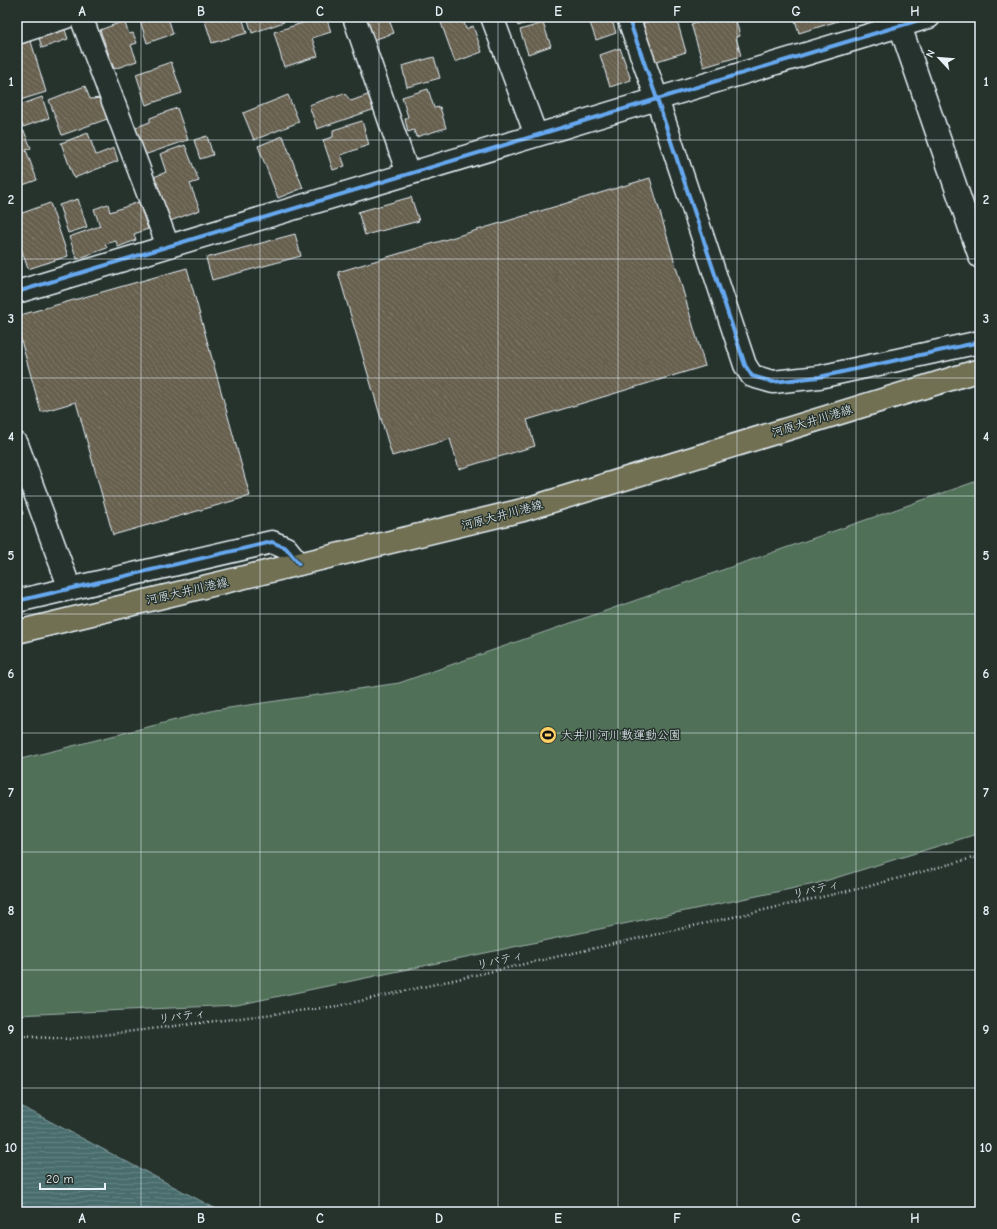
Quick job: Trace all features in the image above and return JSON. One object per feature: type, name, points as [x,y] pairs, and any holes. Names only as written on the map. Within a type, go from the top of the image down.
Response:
[{"type":"main road","name":"河原大井川港線","points":[[17,632],[523,510],[980,370]]},
{"type":"street","points":[[17,33],[66,17]]},
{"type":"street","points":[[81,17],[168,246]]},
{"type":"street","points":[[354,17],[408,174]]},
{"type":"street","points":[[492,17],[536,136]]},
{"type":"street","points":[[628,17],[669,134],[745,365],[752,376],[773,382],[819,377],[980,342]]},
{"type":"street","points":[[17,292],[657,99],[898,21],[929,17]]},
{"type":"street","points":[[898,21],[980,257]]},
{"type":"street","points":[[17,444],[70,589]]},
{"type":"street","points":[[17,601],[272,542],[286,548],[299,564]]},
{"type":"green space","name":"大井川河川敷運動公園","points":[[980,480],[980,833],[819,883],[237,1005],[17,1015],[17,760],[215,710],[399,683]]},
{"type":"water","points":[[17,1104],[222,1212],[17,1212]]},
{"type":"building","points":[[139,17],[168,17],[173,34],[147,43]]},
{"type":"building","points":[[229,17],[229,19],[242,17],[247,33],[212,43],[204,18]]},
{"type":"building","points":[[247,17],[282,17],[284,22],[252,33]]},
{"type":"building","points":[[321,17],[326,17],[331,32],[312,38],[318,56],[284,67],[274,32]]},
{"type":"building","points":[[366,17],[388,17],[394,33],[373,40]]},
{"type":"building","points":[[439,17],[462,17],[466,29],[473,26],[482,52],[455,62]]},
{"type":"building","points":[[515,17],[543,17],[518,26]]},
{"type":"building","points":[[588,17],[611,17],[616,33],[596,40]]},
{"type":"building","points":[[649,17],[676,17],[686,52],[654,62],[643,23],[651,21]]},
{"type":"building","points":[[715,17],[735,17],[740,36],[736,37],[741,56],[704,67],[691,24]]},
{"type":"building","points":[[794,17],[836,17],[838,21],[799,33]]},
{"type":"building","points":[[124,21],[129,34],[133,33],[137,43],[131,45],[137,61],[114,69],[100,30]]},
{"type":"building","points":[[543,23],[551,46],[528,54],[520,30]]},
{"type":"building","points":[[64,27],[68,39],[42,48],[38,35]]},
{"type":"building","points":[[30,38],[46,92],[17,101],[17,43]]},
{"type":"building","points":[[620,48],[631,80],[610,87],[600,55]]},
{"type":"building","points":[[434,57],[440,78],[407,87],[402,66]]},
{"type":"building","points":[[171,62],[182,93],[146,105],[136,74]]},
{"type":"building","points":[[85,86],[90,99],[102,98],[110,118],[62,135],[49,100]]},
{"type":"building","points":[[428,89],[434,108],[440,107],[446,128],[416,137],[414,130],[408,132],[405,119],[408,117],[402,97]]},
{"type":"building","points":[[344,93],[351,101],[373,93],[378,108],[317,129],[309,105]]},
{"type":"building","points":[[288,95],[299,122],[254,140],[243,113]]},
{"type":"building","points":[[42,97],[49,118],[23,127],[20,119],[17,120],[17,106]]},
{"type":"building","points":[[177,108],[188,140],[141,156],[131,129],[150,122],[150,118]]},
{"type":"building","points":[[362,121],[369,145],[341,155],[345,166],[333,170],[323,140],[333,137],[333,130]]},
{"type":"building","points":[[17,126],[20,133],[24,131],[31,148],[26,150],[37,180],[17,187]]},
{"type":"building","points":[[88,133],[96,155],[114,148],[118,161],[74,178],[61,143]]},
{"type":"building","points":[[207,136],[213,155],[200,159],[194,140]]},
{"type":"building","points":[[283,136],[303,188],[278,198],[258,146]]},
{"type":"building","points":[[185,145],[199,181],[190,184],[200,210],[170,221],[154,177],[166,172],[160,154]]},
{"type":"building","points":[[650,178],[705,366],[527,420],[535,446],[459,469],[450,439],[392,456],[338,272]]},
{"type":"building","points":[[411,197],[419,221],[365,235],[358,212]]},
{"type":"building","points":[[78,199],[87,227],[68,233],[59,205]]},
{"type":"building","points":[[139,202],[148,229],[134,234],[136,240],[118,247],[116,241],[105,244],[107,248],[77,259],[69,237],[100,226],[94,209],[108,204],[110,212]]},
{"type":"building","points":[[50,203],[68,256],[28,269],[17,236],[17,215]]},
{"type":"building","points":[[295,234],[301,256],[212,280],[206,258]]},
{"type":"building","points":[[187,268],[250,496],[113,535],[76,402],[41,412],[17,326],[17,316]]},
{"type":"building","points":[[17,496],[23,514],[17,516]]},
{"type":"cycle path","points":[[628,17],[657,99],[745,365],[752,376],[773,382],[819,377],[980,342]]},
{"type":"cycle path","points":[[17,292],[929,17]]},
{"type":"cycle path","points":[[17,601],[272,542],[286,548],[299,564]]},
{"type":"place","name":"大井川河川敷運動公園","points":[[548,735]]}]
